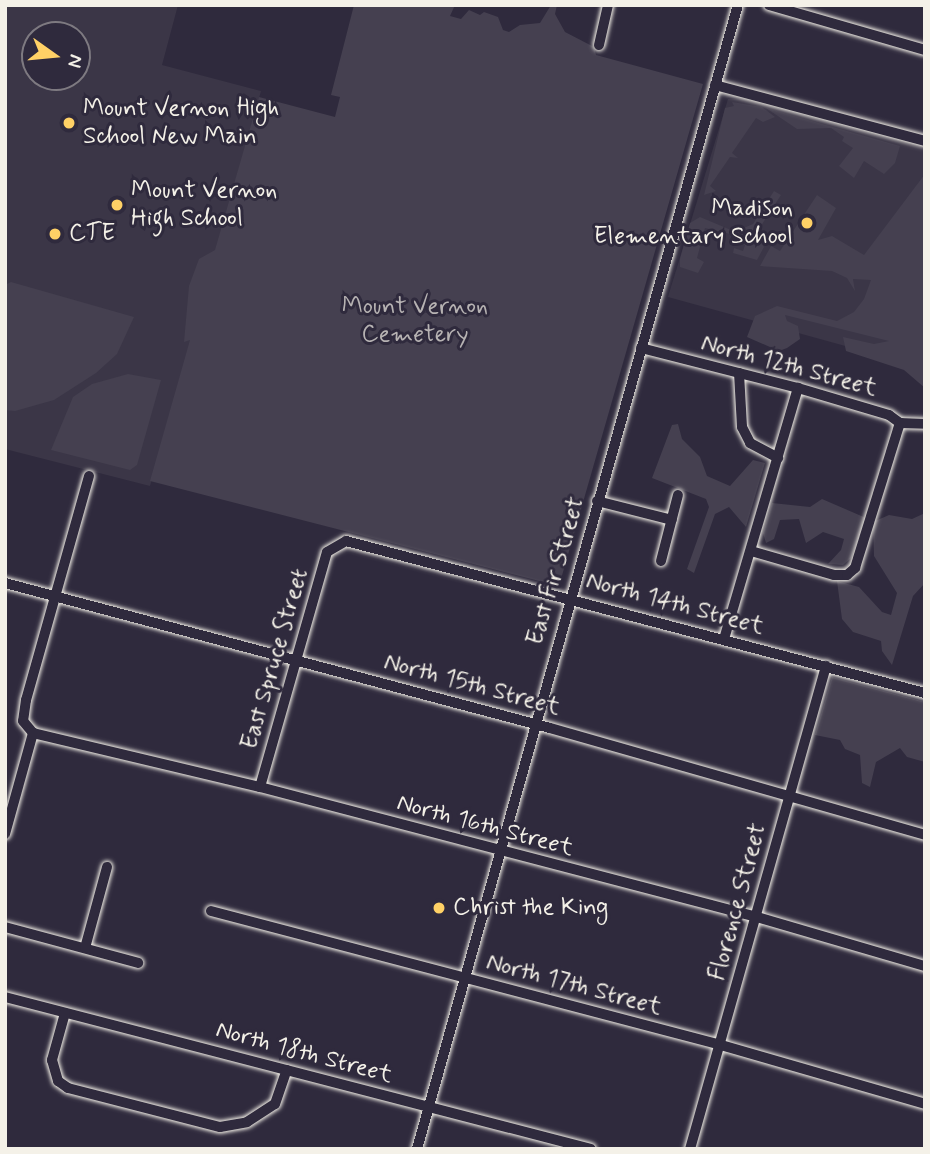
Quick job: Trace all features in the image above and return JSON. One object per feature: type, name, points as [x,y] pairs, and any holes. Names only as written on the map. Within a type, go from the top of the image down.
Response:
[{"type":"street","points":[[599,45],[608,5]]},
{"type":"street","name":"East Fir Street","points":[[417,1149],[738,5]]},
{"type":"street","points":[[769,5],[925,50]]},
{"type":"street","points":[[715,85],[925,141]]},
{"type":"street","name":"North 12th Street","points":[[641,348],[798,388],[890,415],[900,423],[925,424]]},
{"type":"street","points":[[739,373],[746,435],[750,443],[778,458]]},
{"type":"street","points":[[724,639],[798,388]]},
{"type":"street","points":[[751,551],[834,575],[847,575],[855,568],[900,423]]},
{"type":"street","points":[[5,834],[33,733],[23,721],[26,700],[89,476]]},
{"type":"street","points":[[661,561],[678,495]]},
{"type":"street","points":[[597,501],[671,520]]},
{"type":"street","name":"North 14th Street","points":[[334,544],[346,541],[925,693]]},
{"type":"street","name":"East Spruce Street","points":[[260,787],[327,552],[334,544]]},
{"type":"street","name":"North 15th Street","points":[[5,583],[535,724],[925,835]]},
{"type":"street","name":"Florence Street","points":[[690,1149],[826,666]]},
{"type":"street","name":"North 16th Street","points":[[33,733],[260,787],[499,852],[757,917],[925,966]]},
{"type":"street","points":[[85,948],[107,867]]},
{"type":"street","name":"North 17th Street","points":[[211,911],[721,1045],[925,1104]]},
{"type":"street","points":[[5,927],[138,963]]},
{"type":"street","name":"North 18th Street","points":[[5,997],[591,1149]]},
{"type":"street","points":[[65,1013],[52,1072],[58,1081],[81,1091],[220,1127],[247,1122],[275,1104],[287,1070]]},
{"type":"shaded area","name":"Mount Vernon High School","points":[[5,5],[178,5],[162,65],[261,91],[150,486],[5,449]]},
{"type":"shaded area","name":"Madison Elementary School","points":[[728,99],[745,99],[925,149],[925,368],[668,297]]},
{"type":"green space","name":"Mount Vernon Cemetery","points":[[354,5],[455,5],[450,16],[461,19],[469,10],[480,15],[484,12],[498,17],[503,30],[509,32],[520,25],[540,23],[551,5],[557,5],[555,14],[565,32],[594,47],[596,55],[703,84],[559,586],[150,481],[190,340],[184,342],[189,286],[199,259],[215,250],[259,97],[335,117],[340,97],[331,95]]},
{"type":"green space","points":[[732,102],[762,107],[775,117],[763,122],[756,118],[732,153],[738,158],[730,157],[710,186],[716,191],[704,195],[725,108],[734,106]]},
{"type":"green space","points":[[766,108],[900,146],[895,163],[884,174],[864,161],[854,178],[839,166],[853,148],[842,141],[844,137],[831,128],[797,129]]},
{"type":"green space","points":[[925,174],[925,388],[904,370],[846,351],[843,337],[874,344],[889,341],[785,315],[787,321],[798,326],[800,339],[787,348],[779,351],[747,337],[755,316],[777,306],[837,321],[854,312],[864,299],[871,280],[853,279],[855,291],[847,278],[832,271],[760,266],[771,246],[780,251],[817,195],[836,208],[818,240],[832,236],[864,255]]},
{"type":"green space","points":[[774,191],[781,195],[755,235],[764,247],[757,260],[733,253],[734,248],[743,251],[745,245],[736,242],[737,237],[743,238],[739,230],[753,224]]},
{"type":"green space","points":[[700,217],[731,230],[730,234],[705,228],[697,258],[704,262],[698,273],[680,267],[680,259],[690,223]]},
{"type":"green space","points":[[11,282],[134,317],[117,354],[96,373],[54,400],[15,411],[5,410],[5,285]]},
{"type":"green space","points":[[128,374],[161,380],[137,465],[130,470],[51,450],[73,397],[92,384]]},
{"type":"green space","points":[[678,424],[682,439],[700,457],[707,476],[730,486],[753,460],[765,463],[746,527],[729,507],[715,514],[694,573],[687,569],[709,507],[706,499],[652,478],[672,425]]},
{"type":"green space","points":[[822,499],[866,518],[851,558],[843,565],[828,564],[841,550],[844,539],[823,532],[806,543],[799,519],[780,520],[774,539],[766,543],[763,533],[772,503],[810,507]]},
{"type":"green space","points":[[925,513],[925,583],[913,596],[892,665],[882,651],[881,641],[853,632],[842,619],[837,581],[859,587],[882,612],[891,615],[897,593],[874,556],[873,522],[889,515],[912,519]]},
{"type":"green space","points":[[832,677],[925,702],[925,762],[907,757],[900,748],[876,762],[870,787],[862,783],[860,755],[845,749],[840,740],[815,735]]},
{"type":"place","name":"Mount Vernon High School New Main","points":[[69,123]]},
{"type":"place","name":"Mount Vernon High School","points":[[117,205]]},
{"type":"place","name":"Madison Elementary School","points":[[807,223]]},
{"type":"place","name":"CTE","points":[[55,234]]},
{"type":"place","name":"Christ the King","points":[[439,908]]}]
